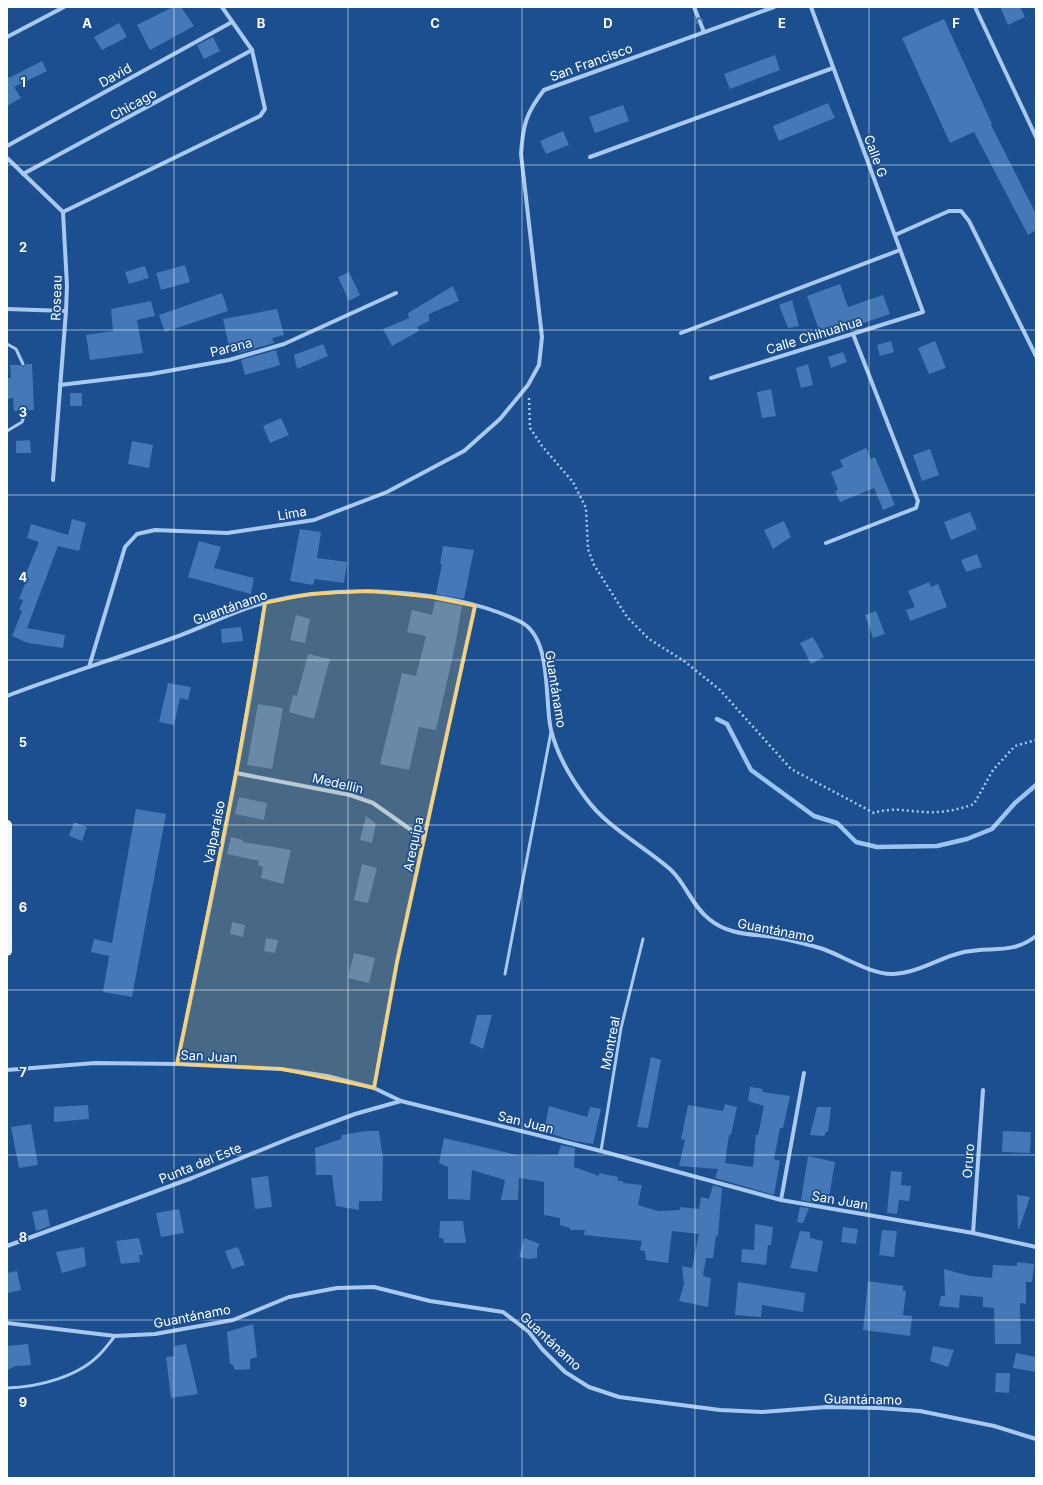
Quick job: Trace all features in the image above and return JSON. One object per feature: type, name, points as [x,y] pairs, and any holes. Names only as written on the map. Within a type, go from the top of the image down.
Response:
[{"type":"main road","points":[[7,826],[7,951]]},
{"type":"street","points":[[7,37],[64,7]]},
{"type":"street","points":[[7,158],[63,212],[260,116],[265,109],[252,50],[222,7]]},
{"type":"street","points":[[694,7],[704,32]]},
{"type":"street","name":"San Francisco","points":[[539,365],[542,337],[521,154],[522,129],[532,106],[544,90],[774,7]]},
{"type":"street","name":"Calle G","points":[[811,7],[923,312]]},
{"type":"street","points":[[975,7],[1036,137]]},
{"type":"street","name":"David","points":[[7,146],[232,22]]},
{"type":"street","name":"Chicago","points":[[22,174],[125,120],[252,50]]},
{"type":"street","points":[[590,157],[833,68]]},
{"type":"street","points":[[895,235],[949,211],[961,211],[969,221],[1036,356]]},
{"type":"street","name":"Roseau","points":[[53,480],[67,286],[63,212]]},
{"type":"street","points":[[681,333],[900,250]]},
{"type":"street","name":"Parana","points":[[60,385],[152,374],[229,360],[284,344],[396,293]]},
{"type":"street","points":[[7,309],[66,311]]},
{"type":"street","name":"Calle Chihuahua","points":[[711,378],[923,312]]},
{"type":"street","points":[[826,542],[916,508],[918,501],[853,334]]},
{"type":"street","name":"Lima","points":[[89,666],[125,547],[137,534],[155,530],[227,533],[314,520],[387,492],[464,451],[500,420],[528,385],[539,365]]},
{"type":"street","name":"Guantánamo","points":[[7,696],[89,666],[174,638],[265,603],[310,594],[369,591],[430,597],[475,606],[523,622],[535,634],[543,655],[551,730],[565,767],[586,799],[608,821],[674,873],[694,905],[710,920],[733,933],[778,938],[822,949],[889,974],[911,972],[949,955],[973,950],[1008,949],[1021,946],[1036,936]]},
{"type":"street","name":"Valparaíso","points":[[177,1064],[236,773],[265,603]]},
{"type":"street","name":"Arequipa","points":[[374,1088],[397,962],[475,606]]},
{"type":"street","name":"Medellin","points":[[236,773],[350,795],[373,802],[424,839]]},
{"type":"street","name":"San Juan","points":[[7,1070],[95,1063],[177,1064],[281,1069],[327,1076],[374,1088],[401,1101],[601,1151],[781,1200],[973,1233],[1036,1247]]},
{"type":"street","points":[[781,1200],[804,1073]]},
{"type":"street","name":"Oruro","points":[[973,1233],[982,1090]]},
{"type":"street","name":"Punta del Este","points":[[7,1246],[192,1178],[293,1136],[355,1114],[401,1101]]},
{"type":"street","name":"Guantánamo","points":[[7,1323],[115,1336],[155,1334],[233,1320],[289,1297],[305,1293],[337,1288],[374,1287],[430,1301],[503,1312],[529,1332],[542,1349],[565,1372],[589,1387],[620,1397],[720,1410],[762,1412],[827,1407],[880,1408],[920,1411],[994,1426],[1036,1439]]},
{"type":"lane","points":[[7,344],[16,349],[23,364]]},
{"type":"lane","points":[[7,431],[22,422],[26,411]]},
{"type":"lane","points":[[505,974],[551,730]]},
{"type":"lane","name":"Montreal","points":[[601,1151],[621,1028],[643,940]]},
{"type":"lane","points":[[7,1388],[25,1387],[75,1372],[101,1354],[115,1336]]},
{"type":"path","points":[[528,385],[530,428],[542,446],[573,482],[586,508],[588,548],[594,565],[628,617],[650,639],[684,661],[720,690],[792,769],[874,813],[887,809],[926,812],[956,811],[974,804],[993,770],[1015,746],[1036,740]]},
{"type":"highlighted area","points":[[369,591],[430,597],[475,606],[397,962],[374,1088],[281,1069],[177,1064],[236,773],[265,603],[310,594]]},
{"type":"building","points":[[173,7],[181,7],[194,26],[150,50],[137,25]]},
{"type":"building","points":[[1000,7],[1020,7],[1025,17],[1008,25]]},
{"type":"building","points":[[944,19],[992,124],[991,125],[1036,214],[1036,230],[1028,235],[974,132],[950,143],[902,38]]},
{"type":"building","points":[[119,23],[127,37],[102,50],[94,37]]},
{"type":"building","points":[[213,37],[220,51],[204,59],[197,45]]},
{"type":"building","points":[[775,55],[780,70],[730,89],[724,74]]},
{"type":"building","points":[[42,61],[47,71],[14,87],[21,98],[7,106],[7,75],[9,78]]},
{"type":"building","points":[[828,103],[835,118],[779,141],[773,126]]},
{"type":"building","points":[[623,105],[629,121],[595,133],[589,117]]},
{"type":"building","points":[[563,131],[569,145],[546,154],[540,141]]},
{"type":"building","points":[[185,265],[190,282],[161,290],[156,273]]},
{"type":"building","points":[[145,266],[149,278],[129,284],[125,272]]},
{"type":"building","points":[[349,272],[360,295],[349,301],[338,277]]},
{"type":"building","points":[[840,284],[848,307],[883,295],[890,314],[831,334],[830,331],[821,336],[807,296]]},
{"type":"building","points":[[453,286],[459,301],[429,314],[429,321],[417,327],[419,331],[392,346],[383,329],[409,318],[408,313]]},
{"type":"building","points":[[222,293],[228,311],[165,332],[159,315]]},
{"type":"building","points":[[792,300],[799,326],[788,328],[779,305]]},
{"type":"building","points":[[151,301],[155,316],[137,320],[143,353],[90,360],[86,335],[113,331],[111,309]]},
{"type":"building","points":[[277,309],[284,335],[272,338],[274,343],[239,353],[238,350],[230,351],[223,319]]},
{"type":"building","points":[[891,341],[894,352],[880,356],[877,345]]},
{"type":"building","points":[[935,341],[946,368],[929,374],[918,348]]},
{"type":"building","points":[[323,344],[328,356],[297,369],[294,355]]},
{"type":"building","points":[[276,350],[280,365],[245,375],[241,360]]},
{"type":"building","points":[[843,352],[847,362],[831,368],[828,357]]},
{"type":"building","points":[[26,364],[32,364],[34,410],[29,410],[26,408],[23,411],[14,411],[13,398],[7,399],[7,378],[11,378],[10,365],[20,365],[23,367]]},
{"type":"building","points":[[808,364],[813,385],[801,388],[796,368]]},
{"type":"building","points":[[771,389],[776,416],[762,418],[757,392]]},
{"type":"building","points":[[70,393],[82,393],[82,406],[70,406]]},
{"type":"building","points":[[281,418],[289,435],[270,443],[263,426]]},
{"type":"building","points":[[30,440],[31,453],[16,453],[16,441]]},
{"type":"building","points":[[132,441],[153,445],[149,468],[128,464]]},
{"type":"building","points":[[866,448],[871,459],[875,457],[895,505],[883,510],[874,488],[840,502],[835,491],[838,490],[831,472],[843,467],[840,460]]},
{"type":"building","points":[[930,449],[939,475],[922,481],[913,455]]},
{"type":"building","points":[[970,512],[977,529],[951,540],[944,522]]},
{"type":"building","points":[[72,519],[86,523],[79,551],[58,546],[27,628],[65,635],[63,648],[28,643],[12,636],[22,611],[19,610],[23,600],[19,599],[27,579],[24,578],[39,542],[27,538],[31,524],[68,535]]},
{"type":"building","points":[[784,521],[791,537],[773,549],[764,530]]},
{"type":"building","points":[[300,529],[321,532],[317,558],[347,562],[344,583],[315,579],[313,585],[290,581]]},
{"type":"building","points":[[199,541],[221,547],[214,568],[254,578],[251,594],[188,577]]},
{"type":"building","points":[[443,546],[474,550],[464,599],[436,594],[442,564],[440,564]]},
{"type":"building","points":[[977,554],[982,567],[966,572],[961,560]]},
{"type":"building","points":[[929,582],[931,587],[938,584],[947,607],[910,621],[906,610],[915,607],[908,591]]},
{"type":"building","points":[[435,601],[462,606],[455,646],[436,730],[419,727],[409,770],[380,764],[402,673],[416,676],[426,636],[407,632],[412,610],[432,615]]},
{"type":"building","points":[[876,611],[885,634],[873,638],[865,615]]},
{"type":"building","points":[[296,615],[310,619],[305,643],[290,640]]},
{"type":"building","points":[[241,627],[243,641],[222,643],[221,629]]},
{"type":"building","points":[[813,637],[824,657],[811,664],[800,643]]},
{"type":"building","points":[[308,654],[330,659],[314,719],[289,712],[293,695],[297,696]]},
{"type":"building","points":[[168,683],[191,687],[188,700],[180,698],[174,725],[159,722]]},
{"type":"building","points":[[258,704],[283,708],[272,769],[247,765]]},
{"type":"building","points":[[239,797],[267,803],[264,820],[235,814]]},
{"type":"building","points":[[136,809],[166,814],[132,997],[103,992],[109,956],[91,952],[94,939],[112,943]]},
{"type":"building","points":[[366,816],[376,824],[372,843],[360,840]]},
{"type":"building","points":[[74,822],[87,827],[82,841],[69,836]]},
{"type":"building","points":[[231,837],[243,840],[243,842],[291,850],[283,884],[261,878],[263,867],[258,865],[259,861],[227,854]]},
{"type":"building","points":[[362,864],[377,868],[368,903],[354,900]]},
{"type":"building","points":[[232,922],[245,925],[243,937],[230,934]]},
{"type":"building","points":[[266,938],[278,940],[275,953],[264,951]]},
{"type":"building","points":[[354,953],[375,958],[369,983],[348,978]]},
{"type":"building","points":[[477,1015],[492,1015],[483,1049],[470,1043]]},
{"type":"building","points":[[651,1057],[661,1060],[648,1128],[637,1127]]},
{"type":"building","points":[[750,1087],[763,1089],[762,1092],[790,1096],[783,1128],[780,1128],[774,1159],[780,1161],[774,1195],[715,1178],[718,1169],[679,1166],[685,1140],[681,1139],[688,1105],[723,1111],[725,1104],[737,1107],[731,1135],[729,1135],[725,1163],[753,1167],[756,1134],[758,1135],[764,1106],[748,1101]]},
{"type":"building","points":[[88,1105],[89,1119],[54,1122],[54,1107]]},
{"type":"building","points":[[549,1106],[587,1117],[590,1107],[601,1109],[593,1144],[575,1141],[544,1132]]},
{"type":"building","points":[[817,1107],[831,1107],[828,1132],[826,1132],[824,1136],[810,1135]]},
{"type":"building","points":[[31,1124],[38,1165],[19,1168],[11,1127]]},
{"type":"building","points":[[366,1131],[379,1131],[383,1158],[382,1201],[359,1201],[359,1210],[336,1206],[332,1175],[316,1175],[315,1148],[341,1139],[342,1135]]},
{"type":"building","points":[[1003,1131],[1031,1132],[1030,1153],[1002,1152]]},
{"type":"building","points":[[444,1138],[522,1156],[558,1155],[561,1145],[575,1148],[574,1167],[599,1176],[599,1173],[618,1177],[618,1181],[623,1181],[623,1183],[642,1185],[638,1205],[658,1211],[680,1210],[680,1207],[699,1209],[701,1197],[709,1199],[713,1185],[722,1188],[718,1236],[716,1235],[713,1258],[706,1258],[703,1276],[711,1278],[708,1307],[679,1301],[684,1284],[682,1266],[692,1268],[699,1234],[672,1231],[668,1263],[646,1260],[645,1251],[640,1250],[642,1241],[584,1235],[585,1230],[570,1230],[570,1228],[560,1225],[560,1218],[544,1215],[544,1182],[519,1178],[518,1200],[501,1200],[505,1180],[472,1170],[470,1200],[448,1199],[448,1167],[439,1163]]},
{"type":"building","points":[[808,1156],[835,1162],[828,1203],[813,1197],[811,1202],[801,1200]]},
{"type":"building","points":[[891,1171],[902,1172],[901,1185],[911,1186],[909,1201],[899,1200],[897,1214],[887,1213]]},
{"type":"building","points":[[268,1176],[272,1207],[255,1209],[251,1178]]},
{"type":"building","points":[[1017,1195],[1030,1197],[1019,1229],[1018,1229]]},
{"type":"building","points":[[800,1207],[809,1208],[803,1223],[797,1222]]},
{"type":"building","points":[[47,1209],[50,1226],[36,1231],[32,1212]]},
{"type":"building","points":[[179,1209],[184,1233],[161,1237],[156,1213]]},
{"type":"building","points":[[440,1221],[463,1221],[466,1243],[444,1243],[443,1238],[439,1238]]},
{"type":"building","points":[[755,1224],[773,1227],[771,1245],[768,1245],[766,1265],[741,1262],[742,1249],[754,1250]]},
{"type":"building","points":[[843,1227],[858,1229],[856,1244],[841,1242]]},
{"type":"building","points":[[882,1230],[897,1231],[894,1257],[879,1255]]},
{"type":"building","points":[[800,1231],[810,1232],[810,1238],[823,1241],[817,1272],[790,1268]]},
{"type":"building","points":[[139,1238],[143,1255],[139,1255],[140,1262],[121,1264],[116,1241]]},
{"type":"building","points":[[524,1238],[540,1244],[537,1249],[537,1258],[528,1259],[519,1257]]},
{"type":"building","points":[[84,1247],[86,1266],[62,1273],[56,1252]]},
{"type":"building","points":[[238,1247],[245,1265],[232,1269],[225,1251]]},
{"type":"building","points":[[1017,1262],[1034,1264],[1032,1282],[1026,1282],[1026,1304],[1020,1303],[1021,1344],[995,1344],[994,1308],[983,1307],[983,1297],[960,1295],[959,1308],[939,1306],[941,1296],[945,1296],[944,1269],[970,1276],[992,1278],[993,1265],[1017,1266]]},
{"type":"building","points":[[17,1271],[21,1290],[7,1293],[7,1273]]},
{"type":"building","points":[[868,1281],[903,1286],[903,1291],[906,1291],[903,1315],[912,1316],[910,1336],[863,1330]]},
{"type":"building","points":[[738,1282],[805,1293],[803,1312],[762,1305],[761,1317],[735,1315]]},
{"type":"building","points":[[253,1324],[257,1357],[250,1359],[250,1369],[235,1370],[233,1365],[230,1364],[227,1332]]},
{"type":"building","points":[[28,1344],[31,1365],[16,1366],[7,1370],[7,1346]]},
{"type":"building","points":[[186,1344],[198,1394],[171,1398],[166,1357],[174,1356],[174,1346]]},
{"type":"building","points":[[933,1346],[954,1350],[948,1367],[930,1361]]},
{"type":"building","points":[[1016,1353],[1036,1357],[1036,1372],[1013,1368]]},
{"type":"building","points":[[996,1373],[1010,1373],[1009,1393],[995,1392]]},
{"type":"waterway","points":[[717,719],[727,724],[751,770],[814,816],[837,823],[856,842],[877,847],[937,846],[967,839],[992,829],[1015,803],[1036,785]]}]
